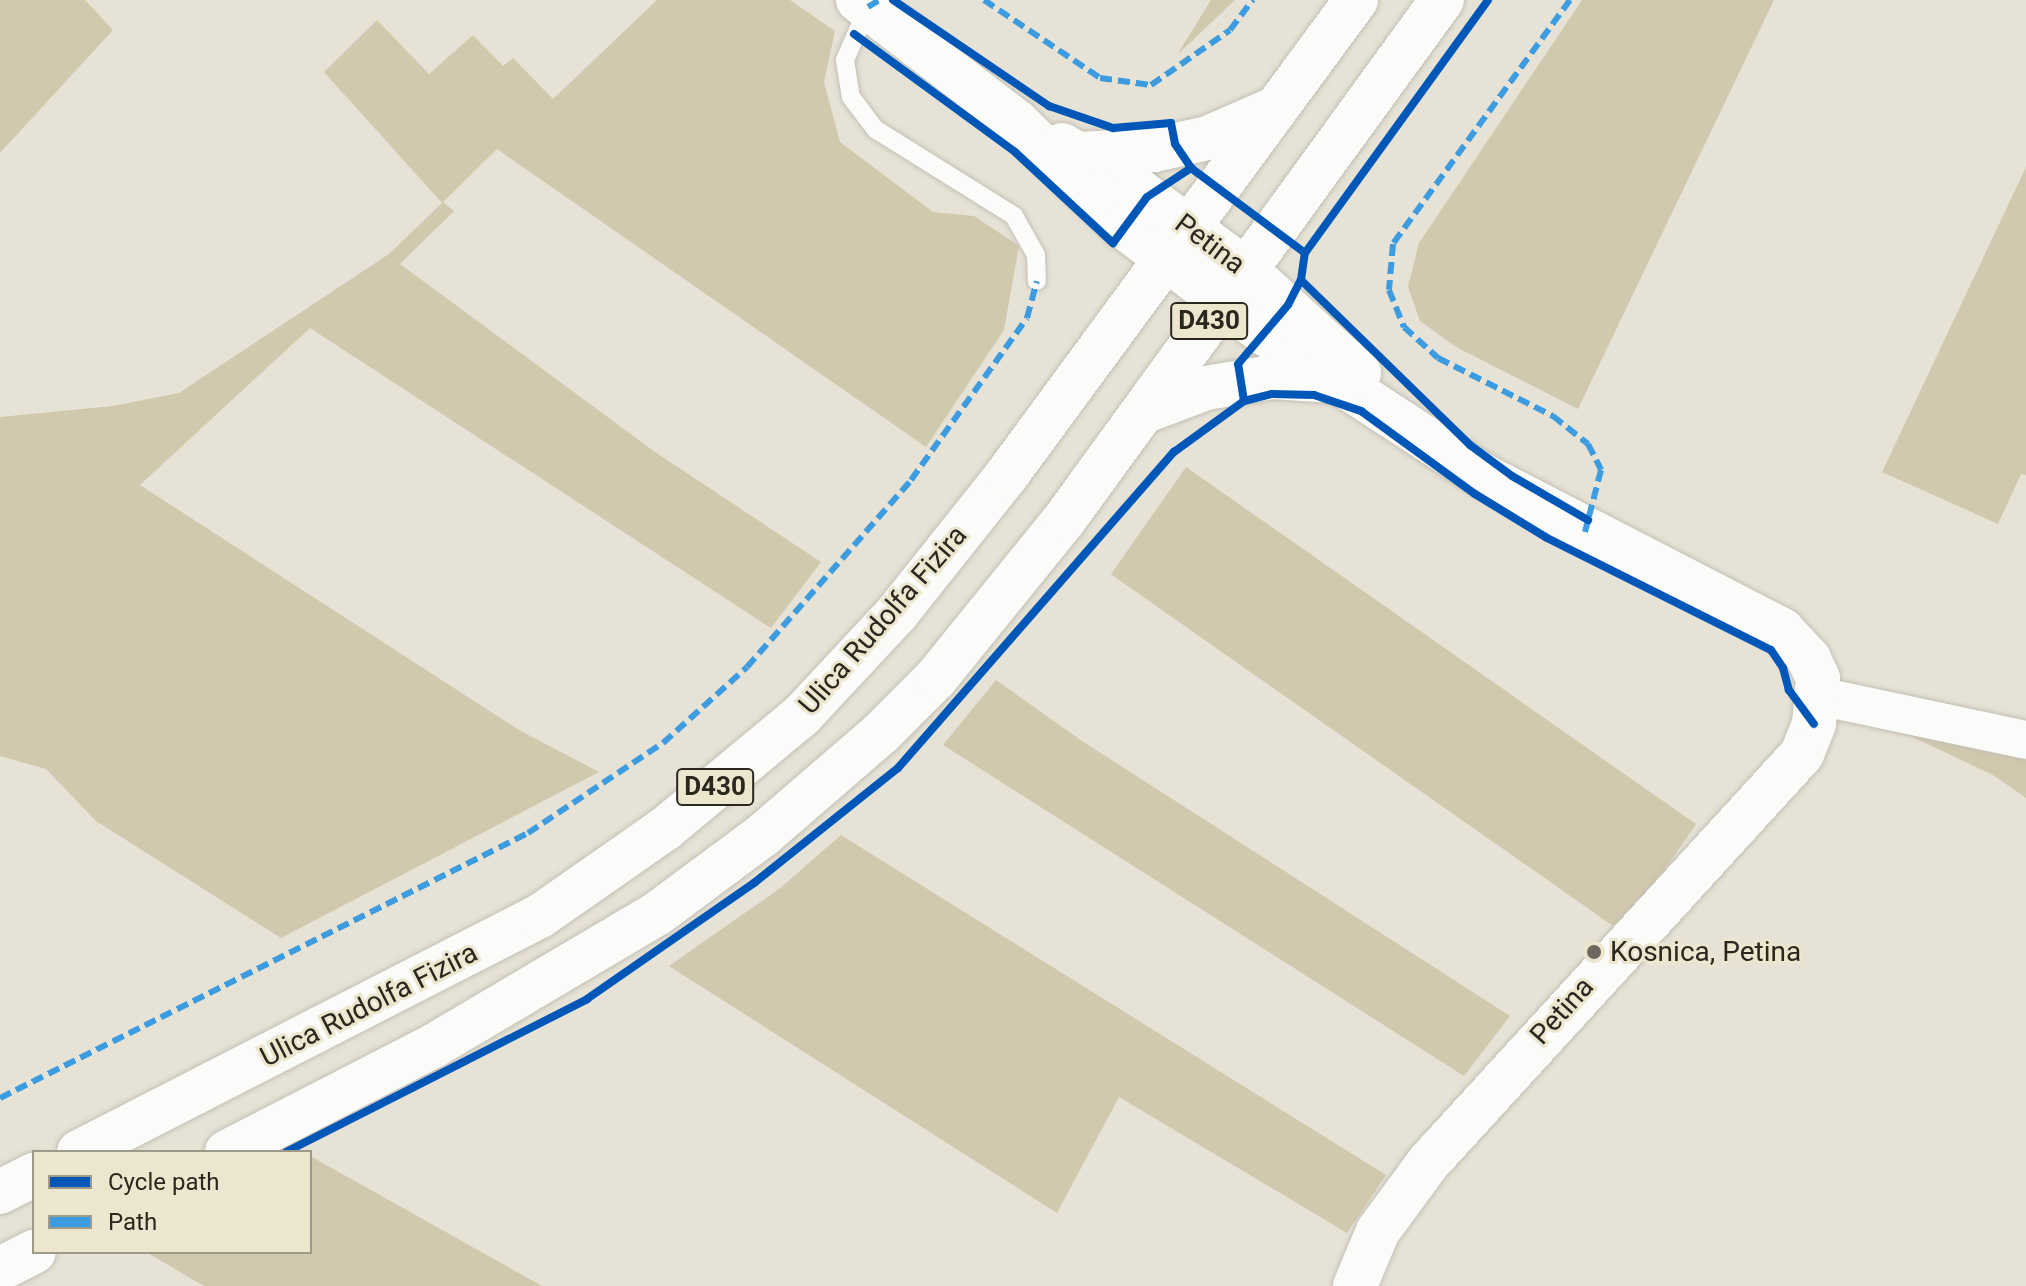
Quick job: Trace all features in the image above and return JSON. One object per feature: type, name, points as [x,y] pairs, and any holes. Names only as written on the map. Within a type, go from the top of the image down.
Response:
[{"type":"main road","name":"Ulica Rudolfa Fizira","points":[[83,1150],[540,916],[666,828],[802,715],[897,613],[1356,0]]},
{"type":"main road","name":"D430","points":[[231,1150],[435,1045],[646,921],[763,835],[936,678],[1064,520],[1442,0]]},
{"type":"main road","name":"Petina","points":[[863,4],[1017,122],[1103,210],[1177,243]]},
{"type":"main road","points":[[1079,154],[1154,150],[1208,138],[1277,108]]},
{"type":"main road","name":"Petina","points":[[1017,122],[1079,154],[1177,243],[1235,286],[1335,381],[1557,518],[1782,630],[1809,659],[1819,696],[1802,754],[1482,1099],[1428,1163],[1354,1276]]},
{"type":"main road","name":"Petina","points":[[1235,286],[1303,318],[1415,428]]},
{"type":"main road","points":[[1143,412],[1206,388],[1272,377],[1335,381]]},
{"type":"main road","points":[[0,1192],[32,1176]]},
{"type":"main road","points":[[0,1269],[32,1253]]},
{"type":"street","points":[[1819,696],[2026,740]]},
{"type":"lane","points":[[863,4],[845,60],[851,97],[875,129],[1014,216],[1036,255],[1037,281]]},
{"type":"shaded area","points":[[0,0],[85,0],[113,30],[0,153]]},
{"type":"shaded area","points":[[657,0],[790,0],[835,31],[824,82],[840,142],[933,212],[974,216],[1019,246],[1004,330],[926,447],[497,149],[443,202],[454,211],[400,264],[655,452],[821,562],[771,628],[310,328],[140,485],[519,730],[599,772],[281,938],[96,821],[46,769],[0,756],[0,417],[113,406],[179,393],[389,254],[442,203],[324,72],[377,20],[429,74],[473,35],[503,66],[513,58],[553,99]]},
{"type":"shaded area","points":[[1211,0],[1235,0],[1177,55]]},
{"type":"shaded area","points":[[1582,0],[1774,0],[1578,409],[1456,347],[1420,321],[1408,287],[1419,243]]},
{"type":"shaded area","points":[[2026,167],[2026,475],[2021,474],[1998,524],[1882,472]]},
{"type":"shaded area","points":[[1186,467],[1696,824],[1621,932],[1111,574]]},
{"type":"shaded area","points":[[996,680],[1082,741],[1510,1016],[1464,1076],[943,745]]},
{"type":"shaded area","points":[[1898,730],[2026,753],[2026,798],[1993,775]]},
{"type":"shaded area","points":[[841,835],[1386,1175],[1347,1233],[1119,1097],[1057,1213],[669,966],[779,889]]},
{"type":"shaded area","points":[[312,1157],[542,1286],[204,1286],[149,1254],[312,1254]]},
{"type":"marked path","points":[[868,7],[879,0]]},
{"type":"marked path","points":[[984,0],[1100,78],[1151,85],[1230,30],[1253,0]]},
{"type":"marked path","points":[[1570,0],[1393,244],[1389,290],[1404,327],[1438,358],[1553,416],[1588,444],[1601,470],[1585,532]]},
{"type":"marked path","points":[[0,1098],[528,833],[663,743],[747,667],[911,480],[1027,318],[1037,281]]},
{"type":"cycle path","points":[[893,0],[1049,106],[1113,128],[1171,123],[1175,144],[1191,168],[1305,253]]},
{"type":"cycle path","points":[[290,1150],[587,999],[754,883],[898,768],[1174,452],[1244,401],[1238,364],[1288,305],[1301,280],[1305,253],[1488,0]]},
{"type":"cycle path","points":[[854,34],[1015,152],[1113,243],[1147,197],[1191,168]]},
{"type":"cycle path","points":[[1301,280],[1470,445],[1512,476],[1588,520]]},
{"type":"cycle path","points":[[1244,401],[1272,394],[1314,395],[1361,411],[1475,494],[1547,538],[1771,650],[1783,668],[1789,690],[1814,724]]},
{"type":"place","name":"Kosnica, Petina","points":[[1594,952]]}]
